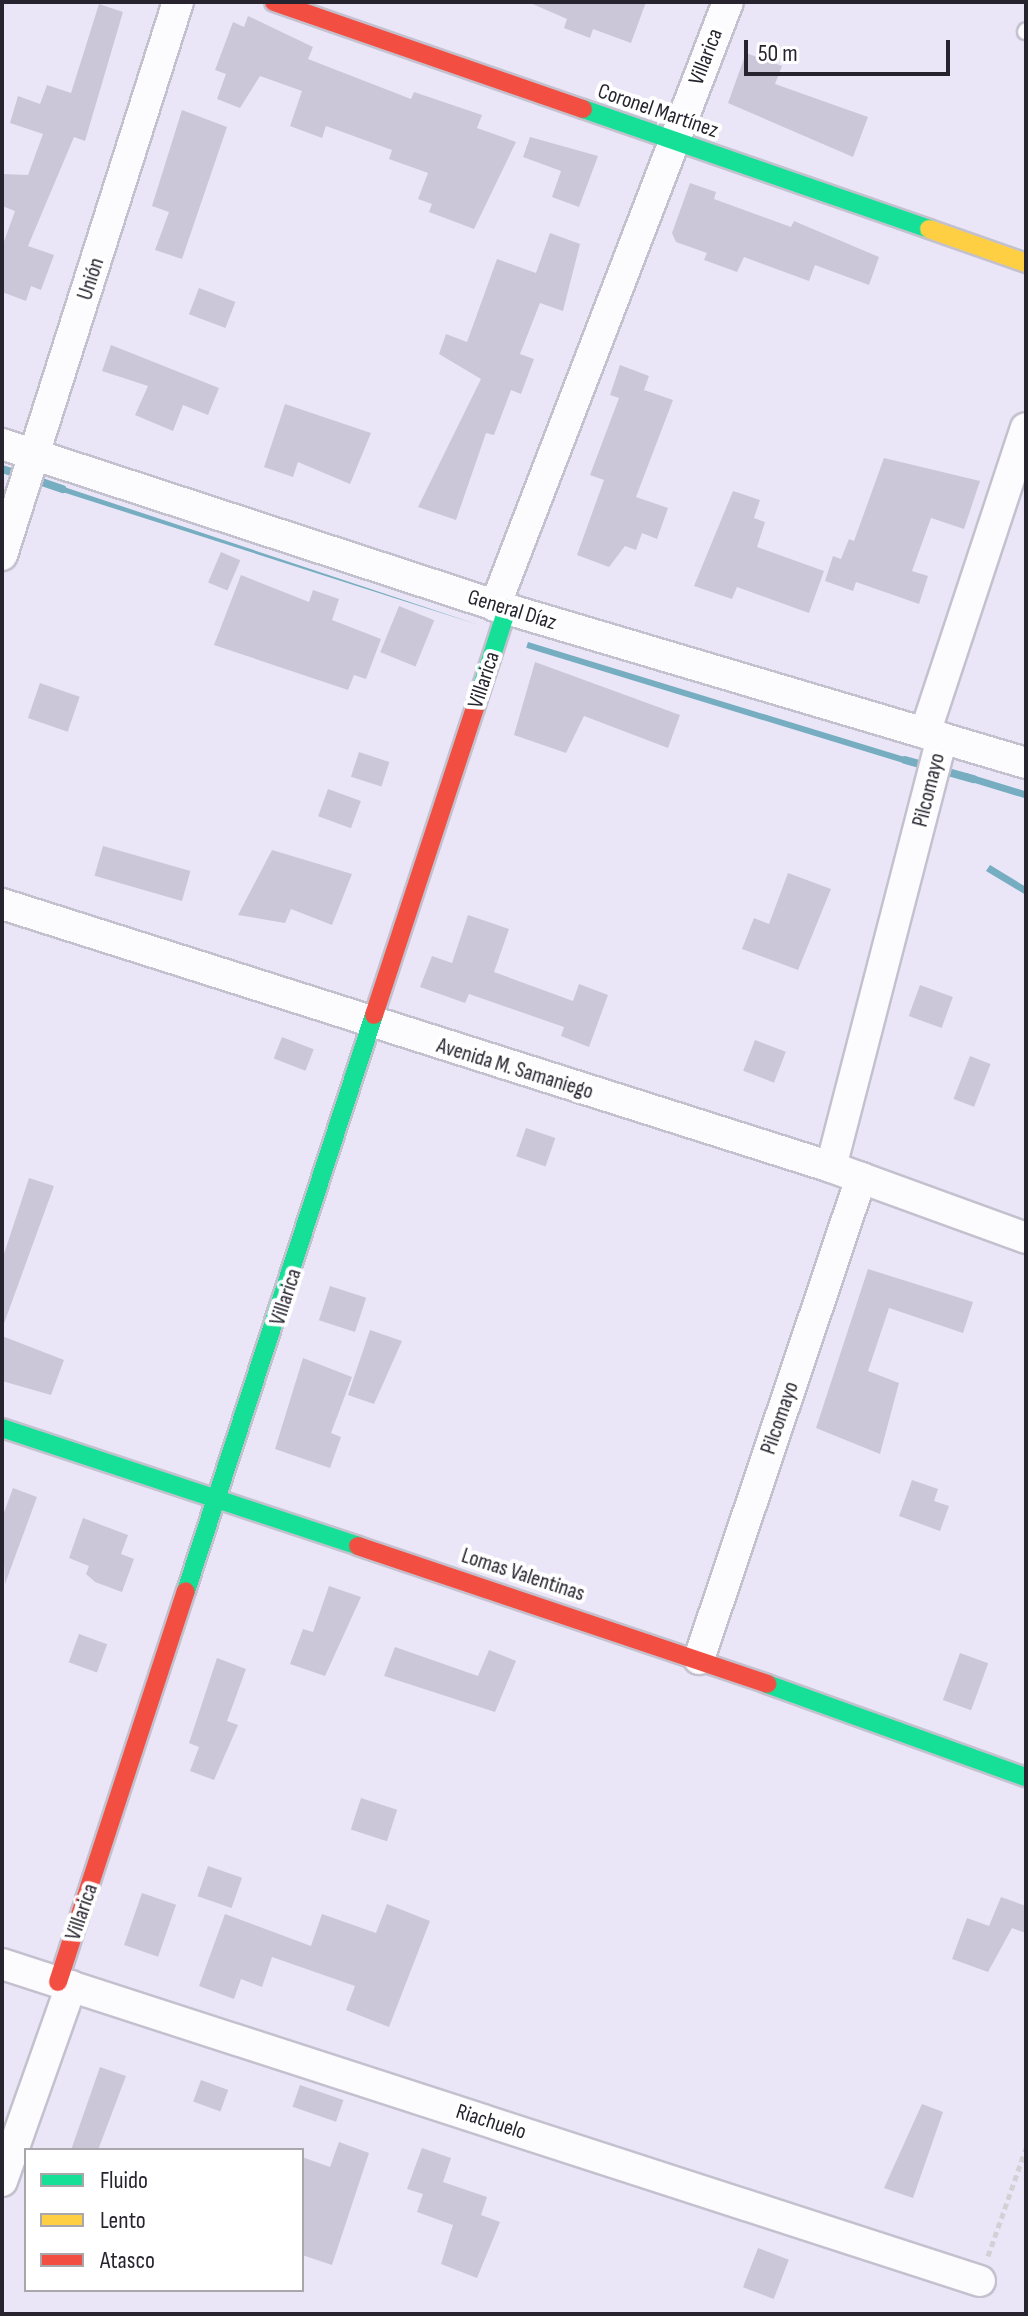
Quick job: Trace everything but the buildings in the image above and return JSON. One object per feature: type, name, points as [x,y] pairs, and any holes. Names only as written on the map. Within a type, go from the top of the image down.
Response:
[{"type":"street","name":"Unión","points":[[2,555],[178,2]]},
{"type":"street","name":"Coronel Martínez","points":[[274,2],[1026,263]]},
{"type":"street","name":"Villarica","points":[[2,2181],[374,1025],[500,621],[728,2]]},
{"type":"street","name":"Pilcomayo","points":[[831,1167],[934,752],[1026,428]]},
{"type":"street","name":"General Díaz","points":[[2,444],[30,470],[500,621],[934,752],[1026,763]]},
{"type":"street","name":"Avenida M. Samaniego","points":[[2,904],[374,1025],[831,1167],[1026,1238]]},
{"type":"street","name":"Pilcomayo","points":[[699,1659],[861,1178]]},
{"type":"street","name":"Lomas Valentinas","points":[[2,1428],[699,1659],[1026,1777]]},
{"type":"street","name":"Riachuelo","points":[[2,1964],[980,2281]]},
{"type":"path","points":[[980,2281],[1026,2148]]},
{"type":"water","points":[[55,484],[479,625],[53,489]]},
{"type":"water","points":[[528,642],[914,760],[913,766],[526,648]]},
{"type":"water","points":[[966,773],[1026,791],[1024,798],[964,780]]},
{"type":"water","points":[[990,865],[1026,887],[1026,895],[986,871]]},
{"type":"waterway","points":[[2,469],[20,475]]},
{"type":"waterway","points":[[33,479],[62,489]]},
{"type":"waterway","points":[[905,760],[973,779]]},
{"type":"traffic: fast","points":[[583,109],[929,229]]},
{"type":"traffic: fast","points":[[475,708],[507,609]]},
{"type":"traffic: fast","points":[[186,1591],[374,1015]]},
{"type":"traffic: fast","points":[[2,1428],[358,1546]]},
{"type":"traffic: fast","points":[[767,1684],[1026,1777]]},
{"type":"traffic: slow","points":[[929,229],[1026,263]]},
{"type":"traffic: jam","points":[[274,2],[583,109]]},
{"type":"traffic: jam","points":[[374,1015],[475,708]]},
{"type":"traffic: jam","points":[[358,1546],[767,1684]]},
{"type":"traffic: jam","points":[[58,1982],[186,1591]]}]
